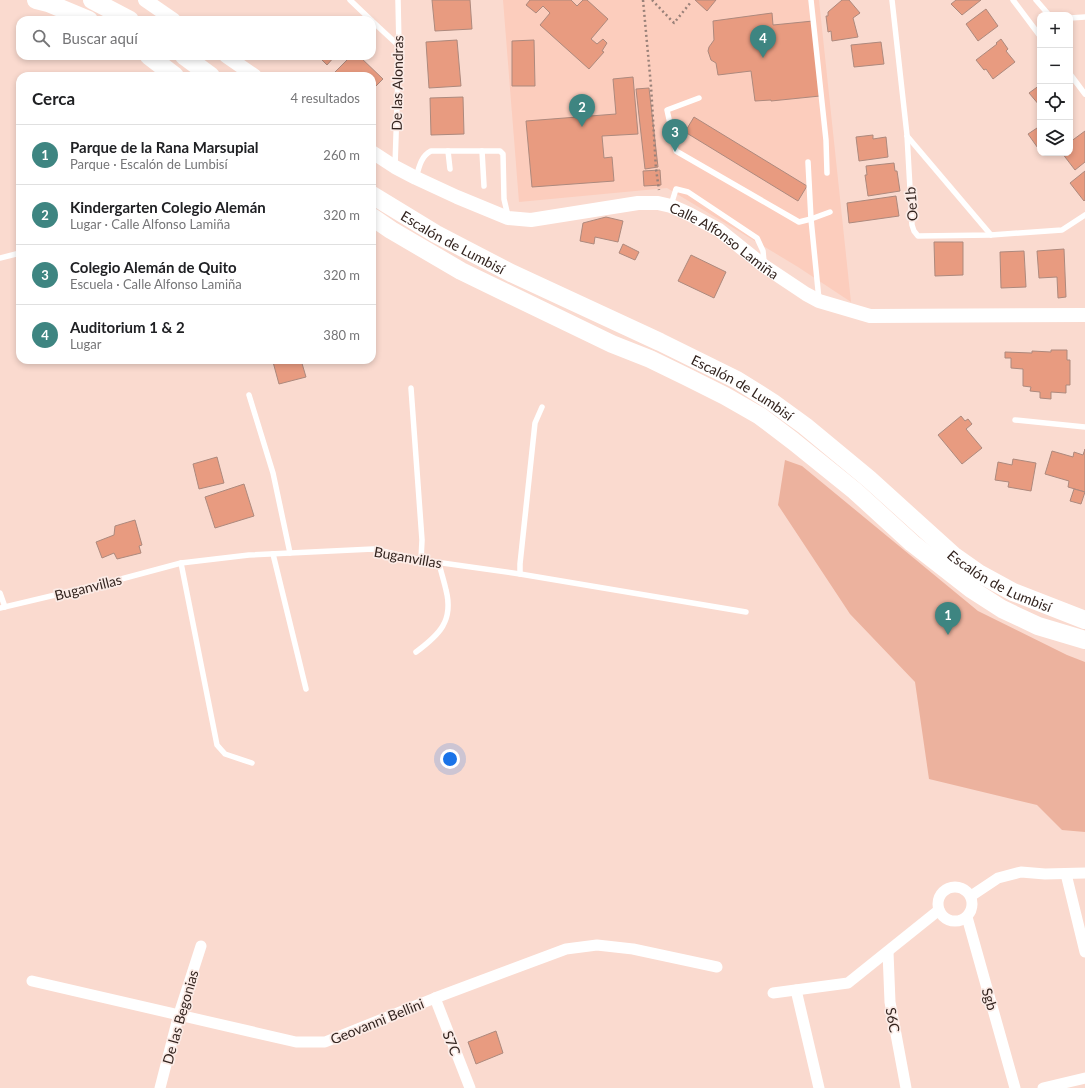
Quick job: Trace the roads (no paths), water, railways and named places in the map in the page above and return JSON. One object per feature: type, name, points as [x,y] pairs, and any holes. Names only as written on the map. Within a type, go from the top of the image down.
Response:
[{"type":"main road","points":[[36,0],[48,3],[79,16]]},
{"type":"main road","points":[[92,0],[122,16]]},
{"type":"main road","points":[[154,60],[170,72]]},
{"type":"main road","points":[[189,60],[206,72]]},
{"type":"main road","name":"Escalón de Lumbisí","points":[[376,197],[436,234],[511,273],[660,342],[737,380],[806,426],[875,484],[953,555],[980,574],[1013,592],[1085,620]]},
{"type":"main road","name":"Escalón de Lumbisí","points":[[376,220],[461,271],[612,344],[687,376],[754,413],[793,441],[855,491],[912,543],[971,589],[1002,609],[1038,626],[1085,640]]},
{"type":"street","points":[[146,0],[168,16]]},
{"type":"street","points":[[232,60],[249,72]]},
{"type":"street","name":"Calle Alfonso Lamiña","points":[[376,155],[416,178],[508,218],[531,220],[638,203],[658,203],[671,206],[719,230],[764,266],[819,301],[870,316],[1085,314]]},
{"type":"street","points":[[971,896],[998,878],[1021,872],[1066,874],[1085,873]]},
{"type":"street","points":[[1066,874],[1085,952]]},
{"type":"street","points":[[957,887],[967,891],[971,896],[972,907],[967,917],[962,920],[951,921],[946,919],[939,910],[939,899],[946,889],[957,887]]},
{"type":"street","points":[[772,993],[848,983],[939,910]]},
{"type":"street","name":"Sgb","points":[[967,917],[1014,1085]]},
{"type":"street","name":"Geovanni Bellini","points":[[32,981],[296,1042],[325,1042],[435,998],[566,949],[597,945],[633,949],[717,967]]},
{"type":"street","name":"De las Begonias","points":[[160,1088],[178,1014],[201,946]]},
{"type":"street","name":"S6C","points":[[888,952],[890,1002],[906,1088]]},
{"type":"street","points":[[796,990],[819,1088]]},
{"type":"street","name":"S7C","points":[[435,998],[470,1088]]},
{"type":"street","points":[[1043,1088],[1085,1078]]},
{"type":"lane","points":[[350,0],[368,16]]},
{"type":"lane","name":"De las Alondras","points":[[395,167],[399,46],[398,0]]},
{"type":"lane","points":[[811,0],[826,140],[827,173]]},
{"type":"lane","name":"Oe1b","points":[[892,0],[907,135],[912,225],[918,236],[991,235],[1062,230],[1085,215]]},
{"type":"lane","points":[[1013,0],[1037,32]]},
{"type":"lane","points":[[1036,0],[1046,12]]},
{"type":"lane","points":[[1073,18],[1085,17]]},
{"type":"lane","points":[[376,24],[399,46]]},
{"type":"lane","points":[[1073,78],[1085,94]]},
{"type":"lane","points":[[699,98],[667,110],[676,151],[799,222],[830,212]]},
{"type":"lane","points":[[907,135],[991,235]]},
{"type":"lane","points":[[416,178],[420,165],[426,154],[431,150],[500,151],[503,154],[504,199],[508,218]]},
{"type":"lane","points":[[448,151],[450,168]]},
{"type":"lane","points":[[482,151],[484,186]]},
{"type":"lane","points":[[808,162],[811,219],[819,301]]},
{"type":"lane","points":[[671,206],[676,189],[688,192],[757,238],[763,251],[764,266]]},
{"type":"lane","points":[[0,258],[16,254]]},
{"type":"lane","points":[[411,388],[422,540],[421,560]]},
{"type":"lane","points":[[249,395],[273,473],[290,553]]},
{"type":"lane","points":[[520,574],[535,424],[542,406]]},
{"type":"lane","points":[[1015,420],[1085,427]]},
{"type":"lane","name":"Buganvillas","points":[[2,607],[110,582],[181,562],[273,554],[372,549],[421,560],[520,574],[746,612]]},
{"type":"lane","points":[[273,554],[306,689]]},
{"type":"lane","points":[[181,562],[217,745],[225,754],[252,763]]},
{"type":"lane","points":[[416,652],[432,640],[446,621],[449,611],[447,594],[439,563]]},
{"type":"lane","points":[[0,593],[2,607]]},
{"type":"place","name":"Auditorium 1 & 2","points":[[763,58]]},
{"type":"place","name":"Kindergarten Colegio Alemán","points":[[582,127]]},
{"type":"place","name":"Colegio Alemán de Quito","points":[[675,152]]},
{"type":"place","name":"Parque de la Rana Marsupial","points":[[948,635]]}]
